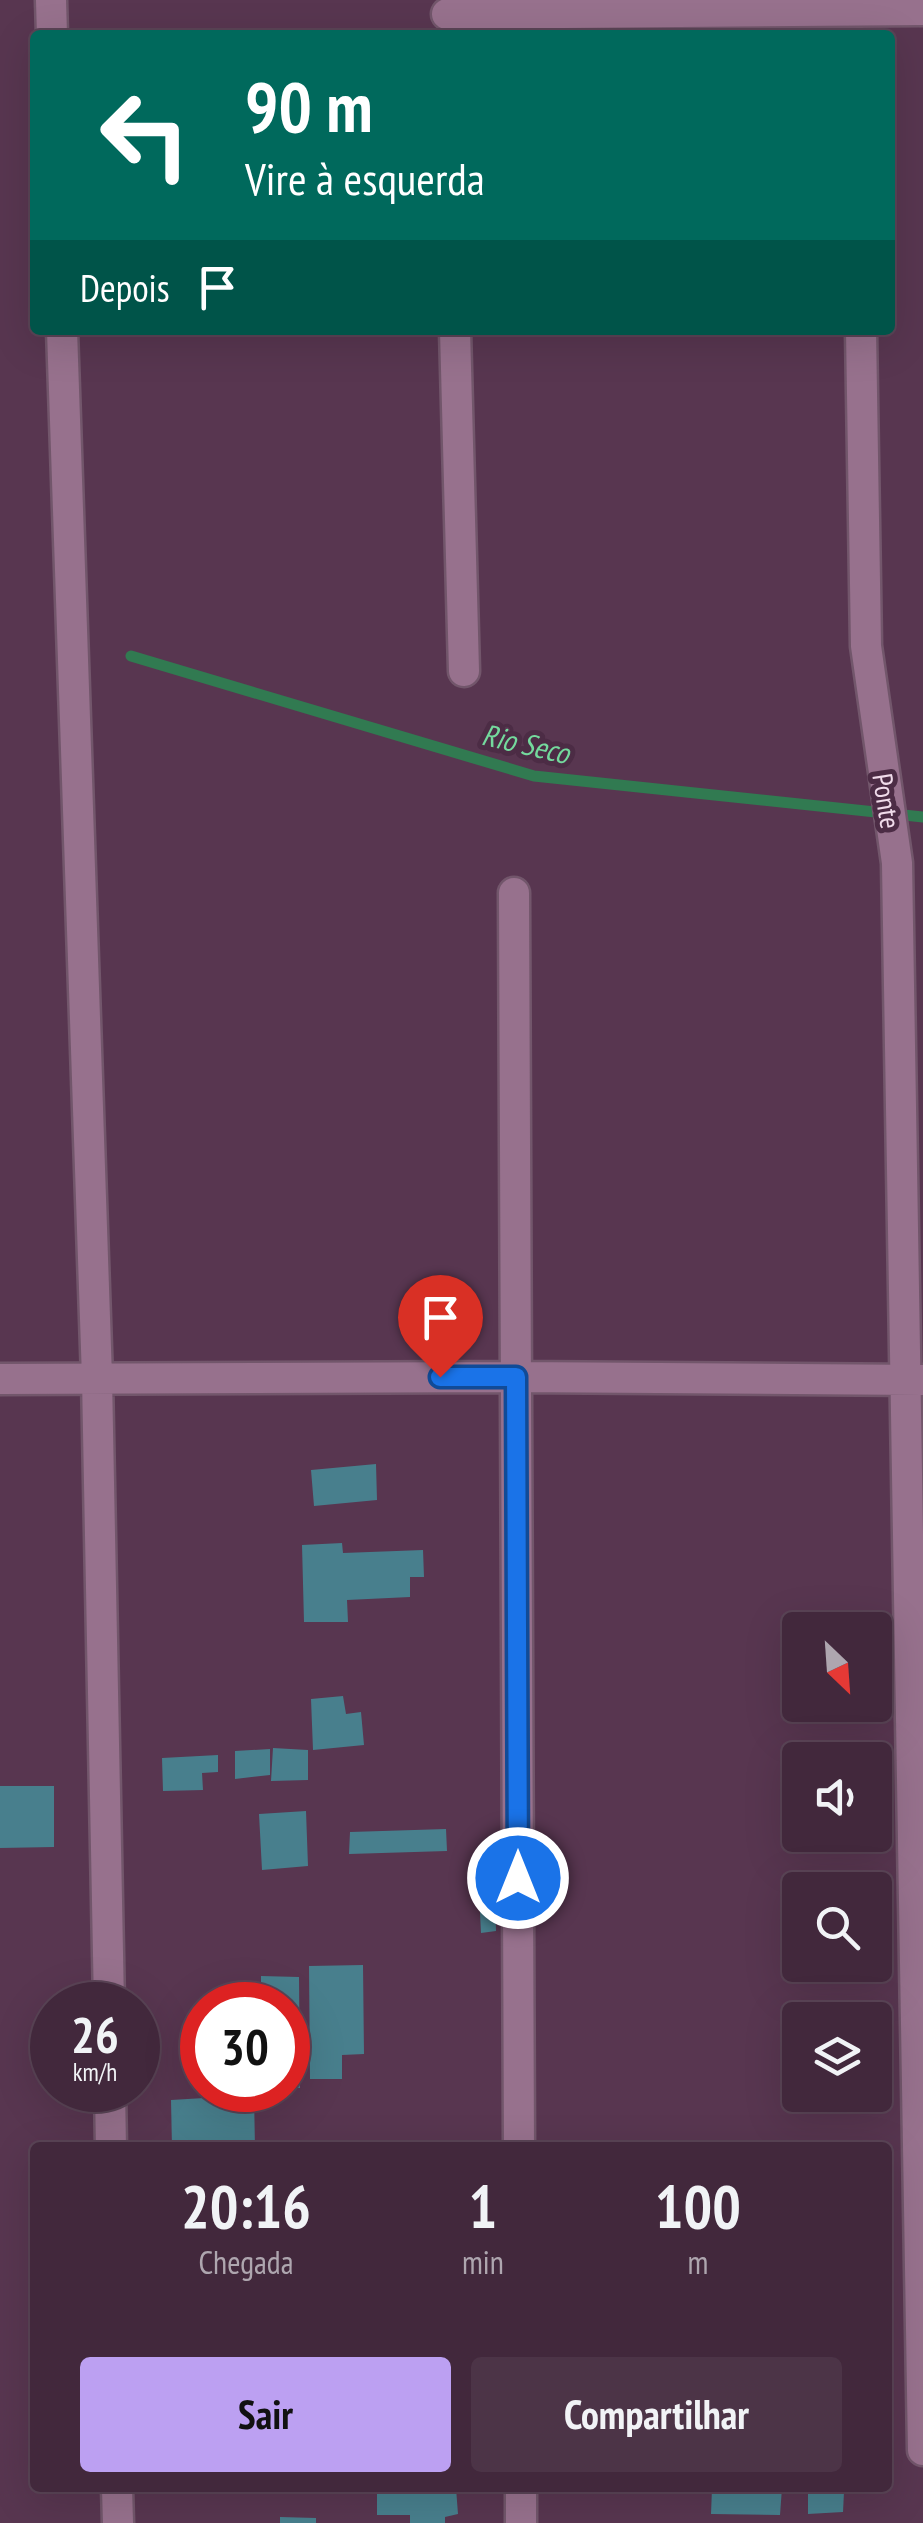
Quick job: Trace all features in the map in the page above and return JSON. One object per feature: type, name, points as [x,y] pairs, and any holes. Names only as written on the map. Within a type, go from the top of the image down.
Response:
[{"type":"street","points":[[51,0],[52,30]]},
{"type":"street","points":[[447,16],[856,15],[923,10]]},
{"type":"street","points":[[62,335],[98,1378],[109,1982]]},
{"type":"street","points":[[455,335],[464,671]]},
{"type":"street","name":"Ponte","points":[[861,335],[866,646],[897,863],[914,1380],[923,2450]]},
{"type":"street","points":[[514,893],[519,2142]]},
{"type":"street","points":[[0,1379],[914,1380]]},
{"type":"street","points":[[110,2112],[111,2142]]},
{"type":"street","points":[[118,2492],[118,2523]]},
{"type":"street","points":[[521,2492],[521,2523]]},
{"type":"building","points":[[376,1464],[377,1500],[314,1506],[311,1470]]},
{"type":"building","points":[[342,1543],[343,1553],[423,1550],[424,1577],[410,1577],[410,1597],[347,1600],[348,1622],[304,1622],[302,1545]]},
{"type":"building","points":[[343,1696],[346,1714],[361,1712],[364,1745],[313,1750],[311,1699]]},
{"type":"building","points":[[273,1748],[308,1750],[308,1780],[271,1781]]},
{"type":"building","points":[[270,1749],[270,1775],[235,1779],[235,1751]]},
{"type":"building","points":[[218,1755],[218,1772],[202,1773],[203,1790],[163,1791],[162,1758]]},
{"type":"building","points":[[0,1786],[54,1786],[54,1847],[0,1848]]},
{"type":"building","points":[[306,1811],[308,1866],[262,1870],[259,1814]]},
{"type":"building","points":[[446,1829],[447,1851],[349,1854],[350,1832]]},
{"type":"building","points":[[479,1892],[495,1893],[496,1931],[481,1933]]},
{"type":"building","points":[[363,1965],[364,2054],[342,2055],[342,2079],[310,2079],[309,1966]]},
{"type":"building","points":[[261,1976],[299,1977],[299,1982],[261,1982]]},
{"type":"building","points":[[180,2099],[180,2112],[254,2112],[255,2142],[172,2142],[171,2100]]},
{"type":"building","points":[[377,2492],[456,2492],[458,2514],[445,2517],[445,2523],[410,2523],[410,2515],[377,2515]]},
{"type":"building","points":[[712,2492],[782,2492],[780,2515],[711,2514]]},
{"type":"building","points":[[844,2492],[843,2512],[808,2514],[808,2494]]},
{"type":"building","points":[[280,2517],[316,2518],[316,2523],[280,2523]]},
{"type":"waterway","name":"Rio Seco","points":[[131,656],[534,776],[923,817]]},
{"type":"route","points":[[440,1377],[516,1377],[518,1878]]}]
